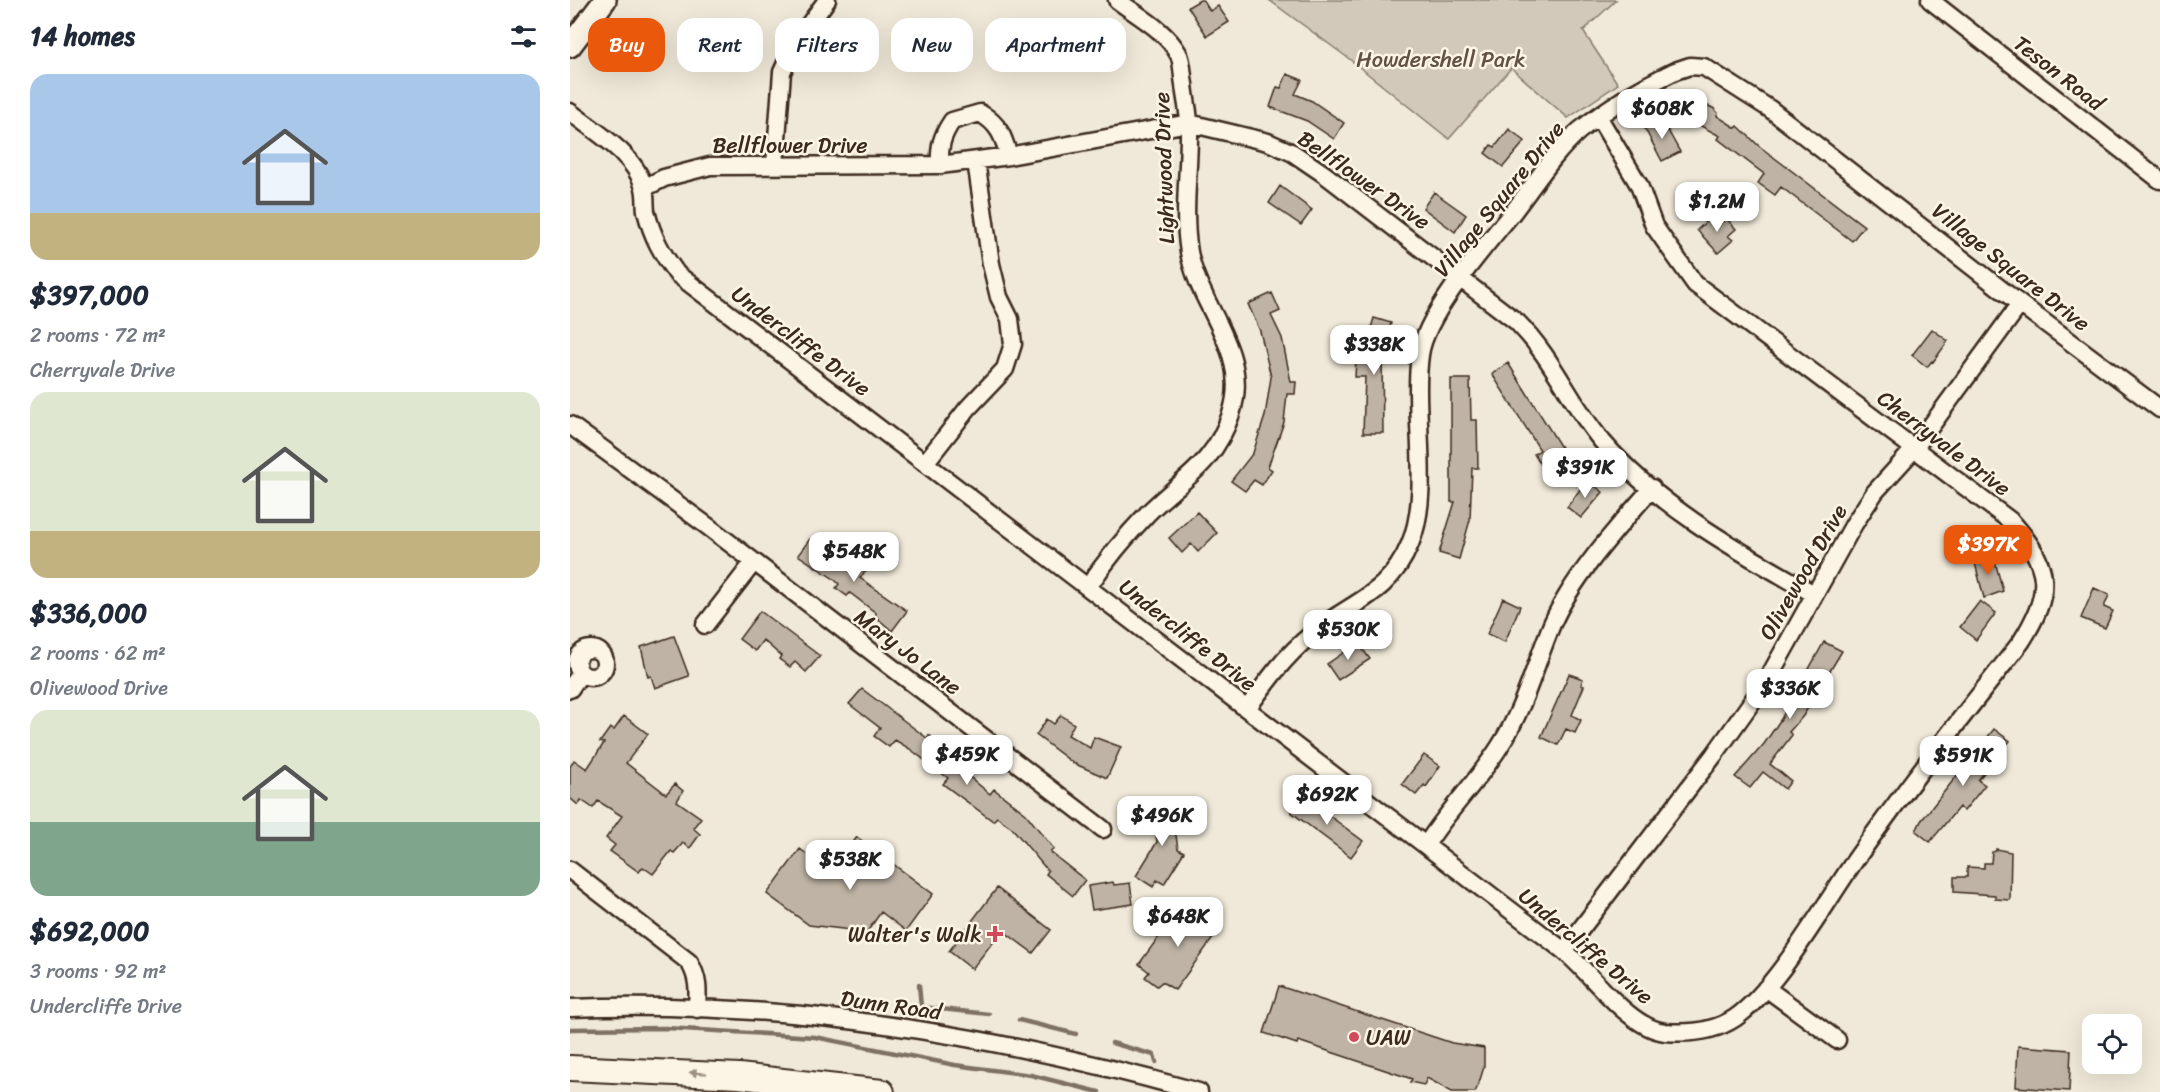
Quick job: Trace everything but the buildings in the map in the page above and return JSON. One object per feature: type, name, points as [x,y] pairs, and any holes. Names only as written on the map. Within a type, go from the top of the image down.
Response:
[{"type":"highway","points":[[570,1068],[739,1076],[882,1092]]},
{"type":"main road","points":[[570,46],[605,0]]},
{"type":"street","points":[[775,165],[782,72],[795,44],[827,0]]},
{"type":"street","name":"Lightwood Drive","points":[[1088,586],[1150,511],[1194,475],[1211,455],[1232,412],[1235,384],[1234,359],[1190,254],[1186,229],[1189,123],[1179,55],[1164,35],[1117,0]]},
{"type":"street","name":"Teson Road","points":[[1930,0],[2160,180]]},
{"type":"street","name":"Village Square Drive","points":[[1247,710],[1292,650],[1315,631],[1381,588],[1397,569],[1411,543],[1419,508],[1418,375],[1420,352],[1428,329],[1461,278],[1562,149],[1579,131],[1675,71],[1690,66],[1704,67],[1770,109],[2020,304],[2160,409]]},
{"type":"street","name":"Undercliffe Drive","points":[[570,112],[622,154],[636,170],[644,188],[651,230],[660,252],[677,274],[1564,951],[1634,1018],[1650,1029],[1666,1032],[1703,1032],[1736,1018],[1766,988]]},
{"type":"street","points":[[940,165],[939,147],[943,133],[952,121],[980,113],[994,121],[1002,134],[1009,156]]},
{"type":"street","name":"Cherryvale Drive","points":[[1599,118],[1639,185],[1654,226],[1695,284],[2012,522],[2038,554],[2043,575],[2042,596],[2035,619],[2021,642],[1896,804],[1766,988]]},
{"type":"street","name":"Bellflower Drive","points":[[644,188],[672,176],[710,166],[940,165],[1009,156],[1189,123],[1242,134],[1293,153],[1517,322],[1536,340],[1601,439],[1652,488],[1707,531],[1814,594]]},
{"type":"street","points":[[925,463],[968,408],[1005,369],[1013,344],[1010,319],[999,297],[991,264],[976,161]]},
{"type":"street","name":"Olivewood Drive","points":[[1564,951],[1714,755],[1766,682],[1814,594],[1870,500],[1914,448],[2020,304]]},
{"type":"street","name":"Mary Jo Lane","points":[[570,425],[1103,829]]},
{"type":"street","points":[[1426,845],[1458,798],[1499,747],[1528,687],[1553,623],[1568,595],[1652,488]]},
{"type":"street","points":[[705,625],[753,562]]},
{"type":"street","points":[[570,689],[581,673]]},
{"type":"street","points":[[570,870],[690,962],[696,973],[698,986],[697,1009]]},
{"type":"street","points":[[1766,988],[1837,1040]]},
{"type":"street","name":"Dunn Road","points":[[570,1008],[697,1009],[844,1020],[927,1032],[1071,1058],[1199,1092]]},
{"type":"green space","name":"Howdershell Park","points":[[1269,0],[1616,0],[1583,31],[1618,84],[1568,118],[1511,68],[1449,139],[1348,58]]},
{"type":"waterway","points":[[919,985],[921,1007],[989,1014]]},
{"type":"waterway","points":[[1019,1020],[1076,1034]]},
{"type":"waterway","points":[[570,1029],[666,1028],[815,1037],[955,1065],[1031,1075],[1099,1092]]},
{"type":"waterway","points":[[1112,1043],[1154,1055],[1156,1062]]},
{"type":"place","name":"Walter's Walk","points":[[995,934]]},
{"type":"place","name":"UAW","points":[[1354,1037]]}]
